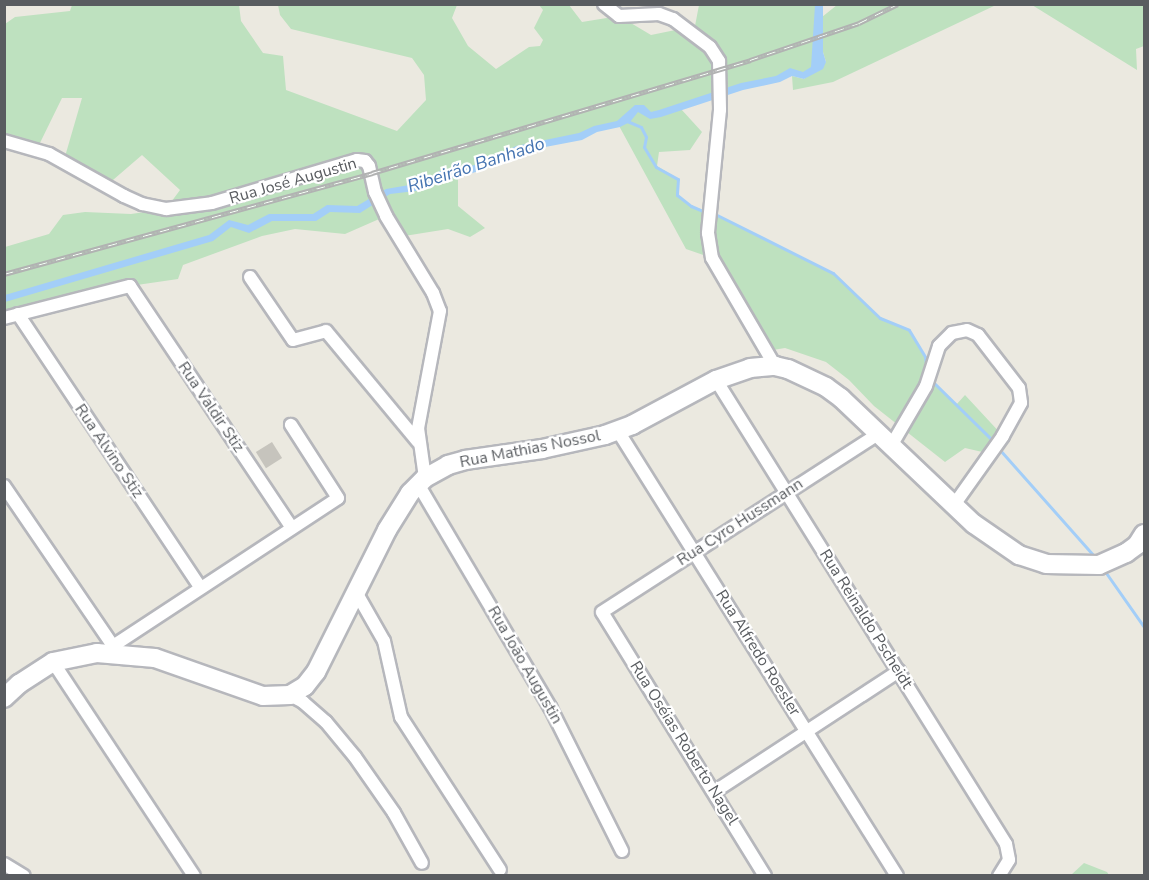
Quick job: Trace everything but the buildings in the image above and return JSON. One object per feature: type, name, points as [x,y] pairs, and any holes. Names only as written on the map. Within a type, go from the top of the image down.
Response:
[{"type":"street","points":[[604,4],[619,16],[659,14],[673,19],[710,47],[719,61],[720,110],[708,233],[712,258],[775,366]]},
{"type":"street","name":"Rua José Augustin","points":[[4,141],[49,154],[124,196],[155,208],[180,208],[212,203],[357,160],[365,161],[369,166],[381,207],[433,293],[440,311],[420,413],[418,442],[422,481]]},
{"type":"street","points":[[250,277],[293,340],[326,332],[418,442]]},
{"type":"street","name":"Rua Valdir Stiz","points":[[18,314],[130,286],[292,528]]},
{"type":"street","points":[[4,318],[18,314]]},
{"type":"street","name":"Rua Alvino Stiz","points":[[18,314],[201,588]]},
{"type":"street","points":[[884,440],[926,386],[939,346],[952,333],[967,330],[978,335],[1019,388],[1021,403],[1003,436],[954,505]]},
{"type":"street","name":"Rua Mathias Nossol","points":[[290,695],[305,686],[316,672],[397,513],[422,481],[448,465],[465,460],[542,449],[618,431],[716,380],[750,368],[775,366],[801,374],[826,387],[841,398],[954,505],[1005,547],[1046,564],[1099,565],[1126,553],[1137,545],[1144,534]]},
{"type":"street","name":"Rua Reinaldo Pscheidt","points":[[716,380],[1006,844],[1009,860],[999,876]]},
{"type":"street","points":[[113,650],[201,588],[338,498],[291,425]]},
{"type":"street","name":"Rua Alfredo Roesler","points":[[618,431],[897,876]]},
{"type":"street","name":"Rua Cyro Hussmann","points":[[602,612],[786,492],[884,440]]},
{"type":"street","name":"Rua João Augustin","points":[[422,481],[550,707],[622,851]]},
{"type":"street","points":[[4,486],[113,650]]},
{"type":"street","points":[[356,592],[384,641],[401,717],[500,870]]},
{"type":"street","name":"Rua Oséias Roberto Nagel","points":[[602,612],[765,876]]},
{"type":"street","points":[[4,698],[27,678],[53,662],[113,650],[170,662],[263,696],[290,695],[320,716],[355,757],[389,805],[422,863]]},
{"type":"street","points":[[53,662],[194,876]]},
{"type":"street","points":[[714,792],[899,671]]},
{"type":"street","points":[[4,864],[24,876]]},
{"type":"green space","points":[[72,5],[239,5],[241,21],[263,53],[283,56],[286,90],[397,131],[426,100],[424,75],[412,58],[291,29],[280,15],[278,5],[457,5],[452,18],[468,46],[496,69],[529,47],[540,46],[543,40],[534,28],[543,10],[539,5],[569,5],[582,22],[619,16],[651,35],[695,26],[699,5],[818,5],[818,68],[803,76],[791,72],[681,109],[702,132],[690,150],[659,152],[657,166],[678,179],[677,195],[691,206],[713,213],[833,273],[880,318],[909,330],[925,357],[928,377],[956,405],[965,395],[1003,436],[991,454],[965,448],[945,462],[874,406],[849,380],[826,362],[785,348],[767,351],[712,258],[686,249],[618,124],[580,136],[517,149],[458,174],[458,206],[485,228],[470,237],[448,229],[398,237],[386,216],[345,234],[295,229],[262,236],[183,265],[178,279],[130,286],[5,318],[5,247],[49,234],[63,215],[85,212],[131,214],[166,209],[180,190],[142,155],[106,186],[64,160],[82,98],[62,98],[37,149],[5,141],[5,24],[15,17],[70,11]]},
{"type":"green space","points":[[837,5],[996,5],[833,82],[793,90],[792,76],[804,79],[826,62],[823,52],[822,17]]},
{"type":"green space","points":[[1032,5],[1144,5],[1144,46],[1136,49],[1137,70]]},
{"type":"green space","points":[[1084,863],[1107,872],[1109,875],[1071,875]]},
{"type":"water","name":"Ribeirão Banhado","points":[[815,5],[823,5],[823,52],[826,62],[823,69],[804,79],[792,76],[780,82],[743,90],[661,117],[650,119],[638,112],[630,122],[620,127],[597,132],[582,140],[519,152],[485,169],[460,177],[443,178],[424,190],[390,194],[360,213],[330,212],[316,221],[272,221],[249,233],[231,227],[213,241],[5,302],[5,295],[209,235],[229,220],[248,225],[269,214],[313,214],[327,205],[357,206],[386,189],[421,183],[440,171],[458,170],[481,163],[516,146],[579,133],[594,126],[617,121],[635,105],[644,105],[651,112],[741,83],[776,76],[790,68],[803,72],[811,67]]},
{"type":"waterway","points":[[627,121],[641,127],[646,137],[644,147],[656,167],[678,179],[677,195],[691,206],[705,212]]},
{"type":"waterway","points":[[715,214],[833,273],[880,318],[909,330],[925,357],[927,369]]},
{"type":"waterway","points":[[931,380],[994,442]]},
{"type":"waterway","points":[[1000,450],[1095,557]]},
{"type":"waterway","points":[[1104,570],[1144,627]]},
{"type":"railway","points":[[4,274],[372,173],[750,60],[859,23],[898,4]]}]
